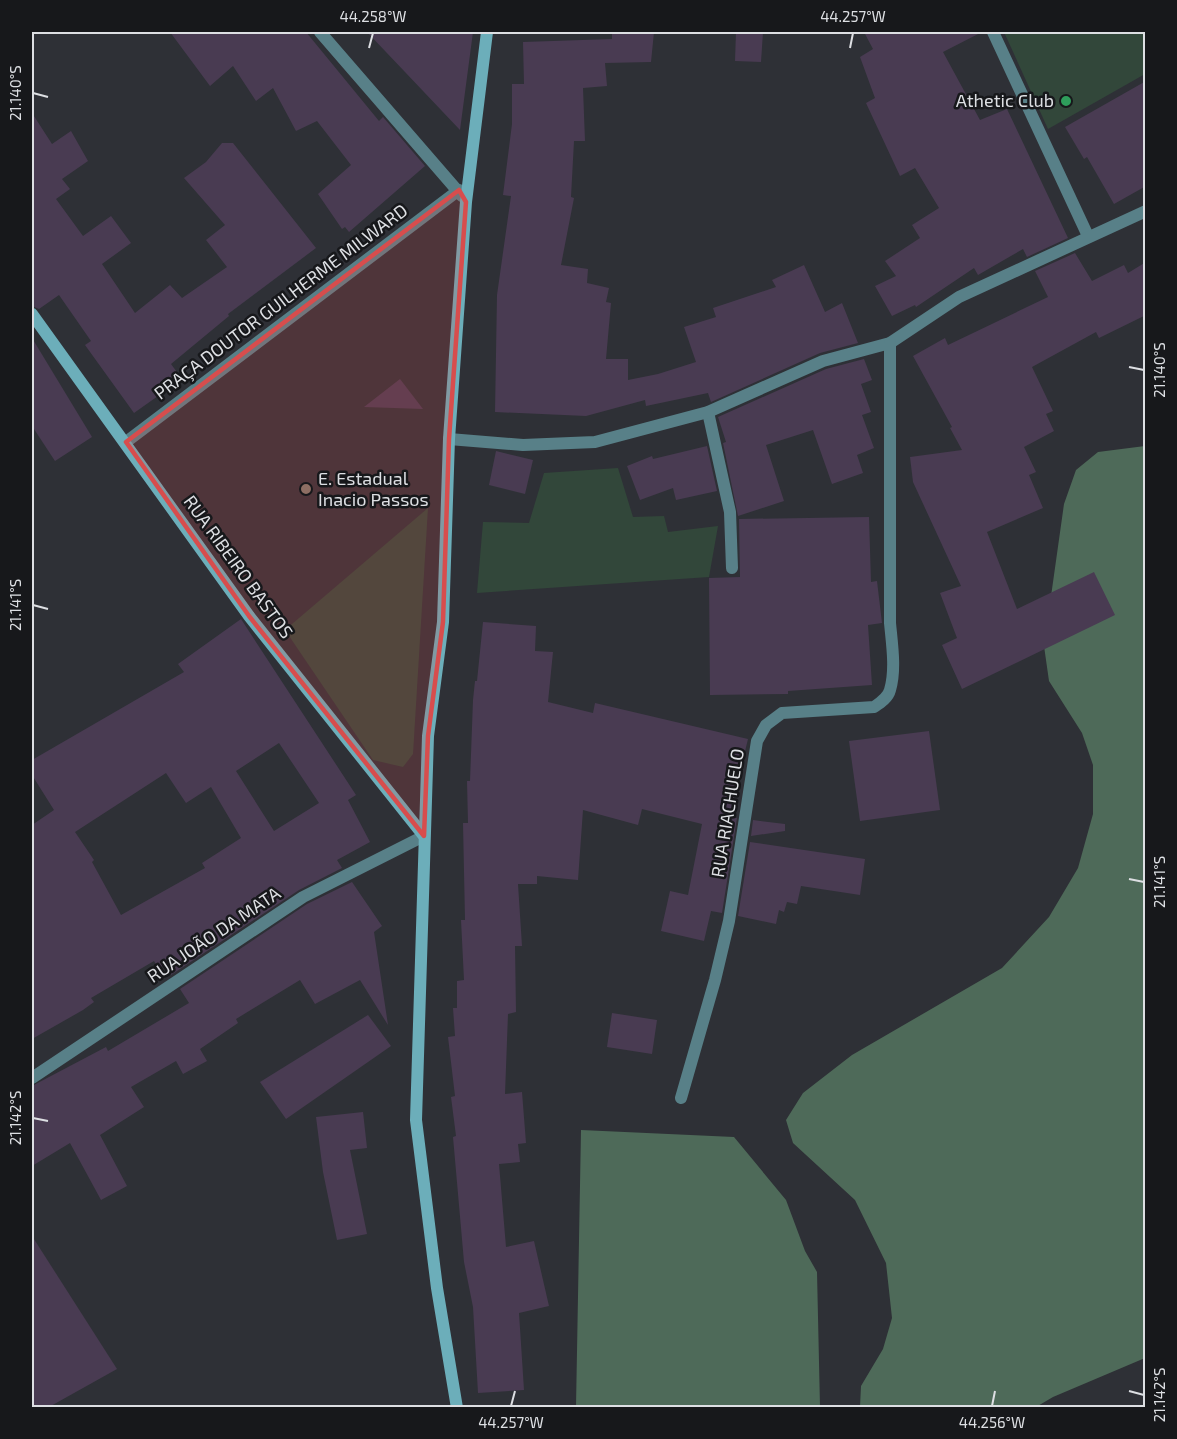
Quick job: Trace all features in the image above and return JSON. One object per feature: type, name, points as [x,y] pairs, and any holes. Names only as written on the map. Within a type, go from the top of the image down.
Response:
[{"type":"main road","points":[[457,1407],[437,1288],[416,1120],[428,736],[443,622],[449,439],[466,202],[487,32]]},
{"type":"main road","name":"RUA RIBEIRO BASTOS","points":[[32,314],[249,616],[424,836]]},
{"type":"street","points":[[320,32],[459,190],[466,202]]},
{"type":"street","points":[[993,32],[1088,236]]},
{"type":"street","name":"PRAÇA DOUTOR GUILHERME MILWARD","points":[[126,442],[459,190]]},
{"type":"street","points":[[449,439],[524,445],[595,442],[708,412],[823,361],[890,343],[959,297],[1146,211]]},
{"type":"street","name":"RUA RIACHUELO","points":[[681,1098],[715,980],[729,921],[757,741],[766,725],[782,713],[874,707],[890,692],[893,649],[890,623],[890,343]]},
{"type":"street","points":[[708,412],[730,512],[732,568]]},
{"type":"street","name":"RUA JOÃO DA MATA","points":[[32,1078],[303,897],[424,836]]},
{"type":"highlighted area","points":[[459,190],[466,202],[449,439],[443,622],[428,736],[424,836],[249,616],[126,442]]},
{"type":"green space","name":"Athetic Club","points":[[1004,32],[1145,32],[1145,74],[1048,129]]},
{"type":"green space","points":[[1145,446],[1145,1358],[1053,1397],[1036,1407],[860,1407],[861,1386],[883,1349],[892,1318],[886,1263],[855,1200],[793,1143],[786,1120],[803,1093],[852,1055],[1002,968],[1049,917],[1078,868],[1093,814],[1093,765],[1082,733],[1049,681],[1044,646],[1064,504],[1076,470],[1098,452]]},
{"type":"green space","points":[[618,468],[633,517],[664,516],[668,532],[718,526],[709,577],[477,593],[483,522],[529,523],[544,473]]},
{"type":"green space","points":[[428,508],[413,754],[403,767],[373,760],[285,630]]},
{"type":"green space","points":[[581,1130],[734,1137],[786,1200],[805,1251],[817,1272],[820,1407],[576,1407]]},
{"type":"building","points":[[170,32],[306,32],[379,121],[383,117],[425,166],[349,232],[345,227],[342,229],[318,194],[351,165],[317,121],[296,131],[273,88],[256,101],[233,66],[210,86]]},
{"type":"building","points":[[367,32],[473,32],[460,130],[405,72]]},
{"type":"building","points":[[612,32],[654,32],[651,62],[605,63],[607,86],[583,88],[585,141],[574,141],[571,197],[574,198],[561,265],[588,269],[587,283],[609,288],[606,302],[611,303],[606,359],[628,359],[628,380],[658,374],[696,362],[684,327],[716,317],[713,308],[776,287],[772,280],[804,265],[825,312],[842,303],[858,343],[820,353],[711,402],[708,393],[646,406],[645,400],[586,416],[495,412],[497,295],[511,196],[503,195],[512,124],[512,84],[524,84],[523,42],[612,39]]},
{"type":"building","points":[[736,32],[763,32],[761,62],[735,61]]},
{"type":"building","points":[[864,32],[982,32],[943,52],[980,120],[1007,109],[1068,238],[1027,257],[1023,249],[978,275],[974,268],[916,307],[915,305],[892,316],[875,286],[896,276],[885,261],[920,238],[912,225],[939,208],[915,168],[900,176],[866,103],[875,98],[860,57],[873,49]]},
{"type":"building","points":[[1146,81],[1146,186],[1114,204],[1087,157],[1084,159],[1065,127]]},
{"type":"building","points":[[32,113],[52,144],[71,131],[88,161],[62,179],[70,189],[56,199],[83,236],[111,216],[131,243],[102,264],[135,313],[170,285],[182,298],[227,267],[206,240],[225,225],[184,178],[206,162],[222,143],[233,143],[316,248],[228,314],[229,316],[171,364],[182,379],[134,413],[85,345],[91,341],[59,295],[39,309],[32,306]]},
{"type":"building","points":[[1075,253],[1092,281],[1124,265],[1128,273],[1146,262],[1146,315],[1099,338],[1096,332],[1032,367],[1053,411],[1046,414],[1054,431],[1024,447],[1036,472],[1029,475],[1043,508],[987,532],[1017,609],[1094,572],[1115,615],[962,689],[942,645],[957,638],[940,593],[961,586],[913,482],[910,457],[962,450],[913,356],[945,338],[948,345],[1048,297],[1035,271]]},
{"type":"building","points":[[32,338],[92,437],[55,461],[32,426]]},
{"type":"building","points":[[864,359],[872,380],[861,384],[871,412],[862,415],[874,448],[857,455],[863,473],[832,484],[813,430],[766,445],[784,501],[738,516],[723,443],[726,442],[718,417],[826,369]]},
{"type":"building","points":[[400,379],[423,409],[364,407]]},
{"type":"building","points":[[707,446],[717,491],[676,500],[673,488],[640,500],[627,466],[652,456],[653,459]]},
{"type":"building","points":[[496,451],[533,460],[525,494],[489,485]]},
{"type":"building","points":[[869,517],[871,582],[877,581],[882,623],[868,625],[872,685],[788,691],[788,694],[710,695],[709,578],[740,577],[739,519]]},
{"type":"building","points":[[241,619],[356,795],[348,800],[370,842],[337,860],[342,868],[299,890],[171,975],[165,965],[158,968],[154,961],[91,998],[94,1002],[83,1010],[32,1039],[32,825],[54,810],[32,775],[32,760],[184,672],[178,664]],"holes":[[[279,743],[319,803],[274,831],[236,771]],[[166,773],[186,803],[211,787],[241,838],[202,863],[205,868],[121,915],[92,862],[94,860],[75,832]]]},
{"type":"building","points":[[483,622],[536,626],[535,651],[553,652],[548,702],[593,713],[595,703],[748,739],[729,817],[737,818],[722,913],[711,911],[704,941],[661,931],[670,891],[688,895],[702,824],[642,809],[638,825],[583,810],[578,880],[537,876],[537,884],[518,884],[522,946],[515,946],[516,1012],[508,1014],[505,1094],[522,1092],[526,1143],[518,1144],[520,1162],[499,1164],[506,1247],[534,1241],[549,1306],[519,1313],[524,1390],[478,1393],[473,1307],[464,1262],[453,1137],[456,1136],[451,1097],[455,1096],[448,1037],[455,1036],[453,1008],[457,1008],[457,981],[464,980],[461,920],[465,920],[463,823],[468,823],[467,781],[470,781],[473,700]]},
{"type":"building","points":[[929,731],[940,810],[860,821],[849,741]]},
{"type":"building","points":[[753,820],[785,824],[785,831],[751,836]]},
{"type":"building","points":[[750,842],[865,859],[860,895],[801,886],[797,904],[787,902],[784,912],[779,910],[776,924],[738,916]]},
{"type":"building","points":[[352,882],[382,926],[374,932],[388,1025],[360,980],[315,1004],[300,980],[236,1019],[238,1023],[200,1049],[207,1061],[183,1074],[176,1061],[131,1087],[144,1107],[100,1135],[127,1186],[101,1200],[70,1143],[32,1166],[32,1086],[106,1047],[108,1051],[189,1003],[180,989],[307,904]]},
{"type":"building","points":[[612,1013],[657,1020],[652,1054],[607,1047]]},
{"type":"building","points":[[368,1015],[391,1046],[286,1119],[260,1082]]},
{"type":"building","points":[[363,1112],[367,1148],[350,1150],[367,1234],[337,1240],[323,1172],[316,1117]]},
{"type":"building","points":[[32,1236],[117,1369],[49,1407],[32,1407]]},
{"type":"place","name":"Athetic Club","points":[[1066,101]]},
{"type":"place","name":"E. Estadual Inacio Passos","points":[[306,489]]}]
